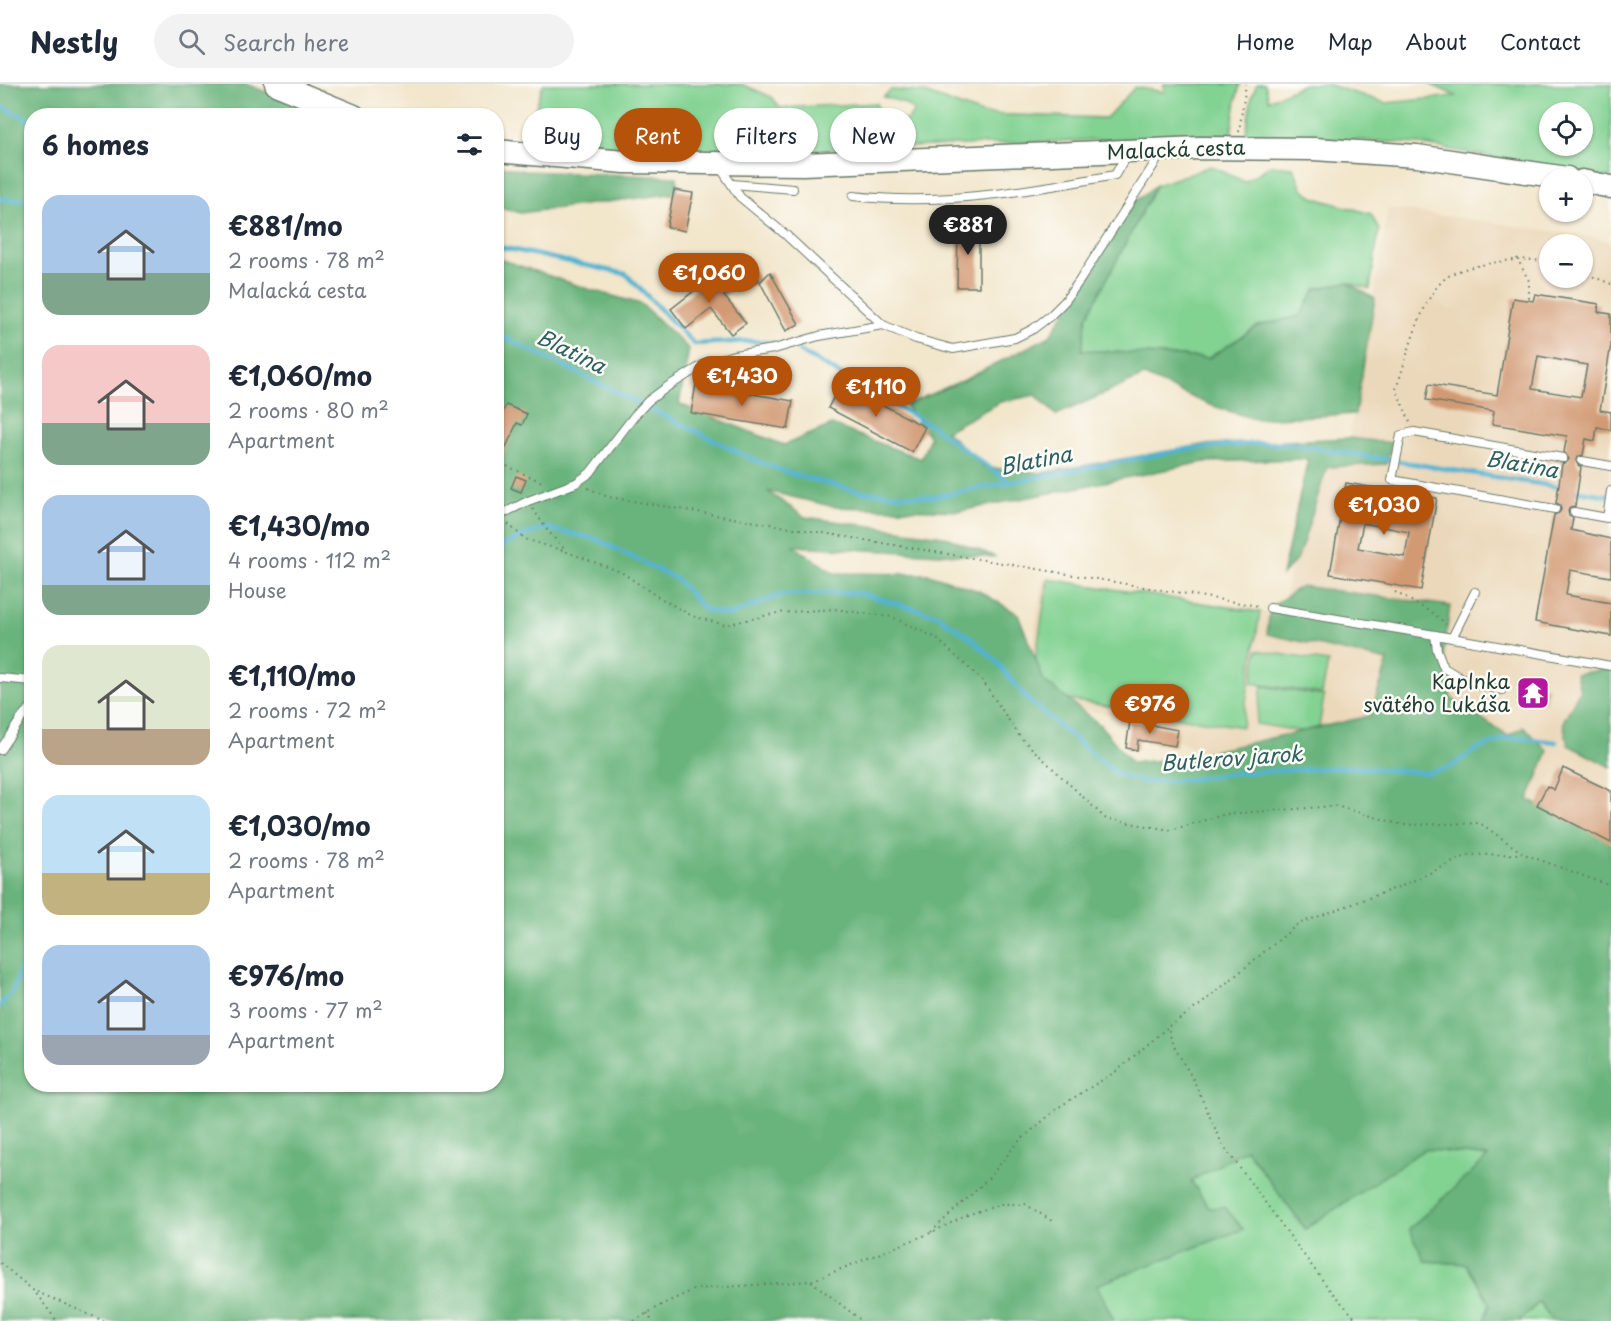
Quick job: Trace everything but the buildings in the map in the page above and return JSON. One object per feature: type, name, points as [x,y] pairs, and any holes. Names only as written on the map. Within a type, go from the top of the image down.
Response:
[{"type":"main road","points":[[276,84],[334,108]]},
{"type":"main road","name":"Malacká cesta","points":[[504,152],[625,162],[718,164],[837,163],[1238,148],[1314,149],[1417,156],[1539,174]]},
{"type":"main road","points":[[1593,184],[1611,187]]},
{"type":"lane","points":[[718,164],[741,197],[786,235],[883,325],[916,339],[953,349],[1015,338],[1033,329],[1050,316],[1065,301],[1164,150]]},
{"type":"lane","points":[[853,196],[885,199],[949,199],[1024,191],[1115,175],[1129,151]]},
{"type":"lane","points":[[732,184],[793,189]]},
{"type":"lane","points":[[504,514],[528,501],[576,483],[590,473],[648,401],[706,363],[720,358],[883,325]]},
{"type":"lane","points":[[1555,509],[1392,480],[1401,435],[1414,432],[1563,458]]},
{"type":"lane","points":[[1582,461],[1611,466]]},
{"type":"lane","points":[[1574,512],[1607,518],[1611,490]]},
{"type":"lane","points":[[1454,635],[1474,592]]},
{"type":"lane","points":[[1270,608],[1435,635],[1454,635],[1611,666]]},
{"type":"lane","points":[[1435,635],[1437,650],[1444,668],[1469,683],[1502,690]]},
{"type":"lane","points":[[0,678],[24,680]]},
{"type":"lane","points":[[0,750],[24,714]]},
{"type":"path","points":[[1238,148],[1240,117],[1246,84]]},
{"type":"path","points":[[1414,432],[1396,389],[1427,300],[1448,276],[1466,268],[1517,258],[1539,261]]},
{"type":"path","points":[[1517,258],[1529,281],[1529,300]]},
{"type":"path","points":[[1593,277],[1611,284]]},
{"type":"path","points":[[504,465],[560,490]]},
{"type":"path","points":[[576,483],[608,497],[1270,608]]},
{"type":"path","points":[[528,501],[548,531],[567,552]]},
{"type":"path","points":[[504,522],[525,539],[621,572],[655,596],[692,616],[725,625],[777,613],[834,609],[892,617],[936,638],[982,680],[1020,737],[1106,819],[1171,830],[1226,814],[1336,806],[1403,825],[1480,823],[1524,854],[1611,886]]},
{"type":"path","points":[[1395,592],[1433,613],[1454,635]]},
{"type":"path","points":[[928,1234],[988,1179],[1018,1142],[1059,1107],[1118,1070],[1168,1027],[1200,1005],[1298,924],[1404,885],[1468,855],[1524,854]]},
{"type":"path","points":[[1168,1027],[1172,1043],[1193,1079],[1222,1143],[1329,1289],[1358,1321]]},
{"type":"path","points":[[634,1321],[696,1289],[811,1281],[1001,1204],[1025,1204],[1052,1221]]},
{"type":"path","points":[[0,1263],[34,1291],[57,1321]]},
{"type":"path","points":[[811,1281],[862,1321]]},
{"type":"path","points":[[34,1291],[105,1321]]},
{"type":"path","points":[[647,1313],[652,1321]]},
{"type":"shaded area","points":[[1388,208],[1574,234],[1539,234],[1539,288],[1593,288],[1593,237],[1611,242],[1611,868],[1258,774],[1113,715],[1024,700],[1043,579],[1280,614],[1321,448],[1343,451],[1349,438]]},
{"type":"green space","points":[[0,84],[246,84],[306,108],[24,108],[24,1092],[504,1092],[504,260],[641,304],[689,349],[679,404],[784,445],[832,425],[921,459],[930,437],[905,405],[966,379],[1050,336],[1133,203],[1156,185],[1087,317],[1082,350],[1209,358],[1258,326],[1300,316],[1316,289],[1347,282],[1375,299],[1355,414],[1254,419],[1210,405],[1144,376],[1056,415],[1036,395],[1000,402],[946,431],[984,467],[1042,473],[1202,445],[1349,438],[1392,443],[1386,464],[1327,467],[1298,558],[1282,575],[1308,459],[1204,462],[960,511],[835,507],[767,491],[805,517],[943,536],[996,557],[794,546],[834,573],[929,574],[979,591],[1018,614],[1044,681],[1100,725],[1132,763],[1182,758],[1370,716],[1388,661],[1267,634],[1270,608],[1301,586],[1450,606],[1444,651],[1451,698],[1508,736],[1524,727],[1548,751],[1528,800],[1611,841],[1611,1321],[1553,1321],[1539,1302],[1519,1321],[1484,1321],[1490,1303],[1466,1264],[1425,1261],[1409,1229],[1488,1157],[1425,1149],[1305,1229],[1246,1149],[1191,1181],[1209,1208],[1225,1207],[1243,1229],[1097,1285],[1114,1321],[0,1321]]},
{"type":"green space","points":[[543,84],[741,84],[772,97],[780,108],[714,108],[714,154],[702,153],[702,108],[614,108],[614,147],[602,147],[602,108],[535,108]]},
{"type":"green space","points":[[1164,84],[1240,84],[1231,135],[916,147],[916,108],[910,108],[902,102],[883,97],[891,90],[922,92],[982,114],[1106,118],[1135,87],[1164,92]]},
{"type":"green space","points":[[1257,84],[1265,84],[1269,100],[1304,84],[1327,84],[1386,103],[1456,96],[1430,84],[1611,84],[1611,178],[1593,175],[1593,168],[1555,168],[1419,144],[1246,133],[1252,96]]},
{"type":"green space","points":[[876,103],[878,108],[830,108],[830,150],[818,150],[818,108],[780,108]]},
{"type":"green space","points":[[1271,165],[1293,167],[1302,188],[1315,198],[1371,214],[1379,230],[1370,289],[1347,282],[1316,289],[1300,316],[1258,326],[1209,358],[1081,350],[1087,317],[1156,185],[1211,166],[1245,182]]},
{"type":"green space","points":[[504,167],[525,171],[677,177],[677,193],[520,213],[504,208]]},
{"type":"green space","points":[[1048,579],[1260,612],[1242,727],[1030,694]]},
{"type":"green space","points":[[1257,650],[1328,662],[1322,694],[1252,683]]},
{"type":"green space","points":[[1611,669],[1611,767],[1568,745],[1563,722],[1580,690],[1576,674]]},
{"type":"green space","points":[[1262,686],[1324,696],[1318,734],[1256,724]]},
{"type":"green space","points":[[1246,1149],[1305,1229],[1425,1149],[1488,1157],[1425,1261],[1466,1264],[1490,1303],[1484,1321],[1114,1321],[1096,1285],[1243,1229],[1209,1208],[1191,1181]]},
{"type":"green space","points":[[1540,1302],[1553,1321],[1519,1321]]},
{"type":"waterway","points":[[0,106],[24,117]]},
{"type":"waterway","name":"Blatina","points":[[0,199],[24,200]]},
{"type":"waterway","points":[[504,248],[626,274],[694,344],[749,341],[773,343]]},
{"type":"waterway","name":"Blatina","points":[[504,337],[752,459],[794,475],[862,492],[933,497],[1187,449],[1263,443],[1291,444],[1564,488]]},
{"type":"waterway","points":[[799,351],[935,428],[1009,482]]},
{"type":"waterway","name":"Blatina","points":[[1572,490],[1611,496]]},
{"type":"waterway","name":"Butlerov jarok","points":[[504,545],[546,528],[596,539],[676,579],[705,610],[730,615],[781,595],[822,593],[859,593],[936,615],[970,637],[995,660],[1028,700],[1117,774],[1145,782],[1186,780],[1235,773],[1351,767],[1427,773],[1449,768],[1475,750],[1505,739],[1524,738],[1556,742]]},
{"type":"waterway","name":"Butlerov jarok","points":[[0,1005],[12,993],[24,960]]},
{"type":"place","name":"Kaplnka svätého Lukáša","points":[[1533,693]]}]
